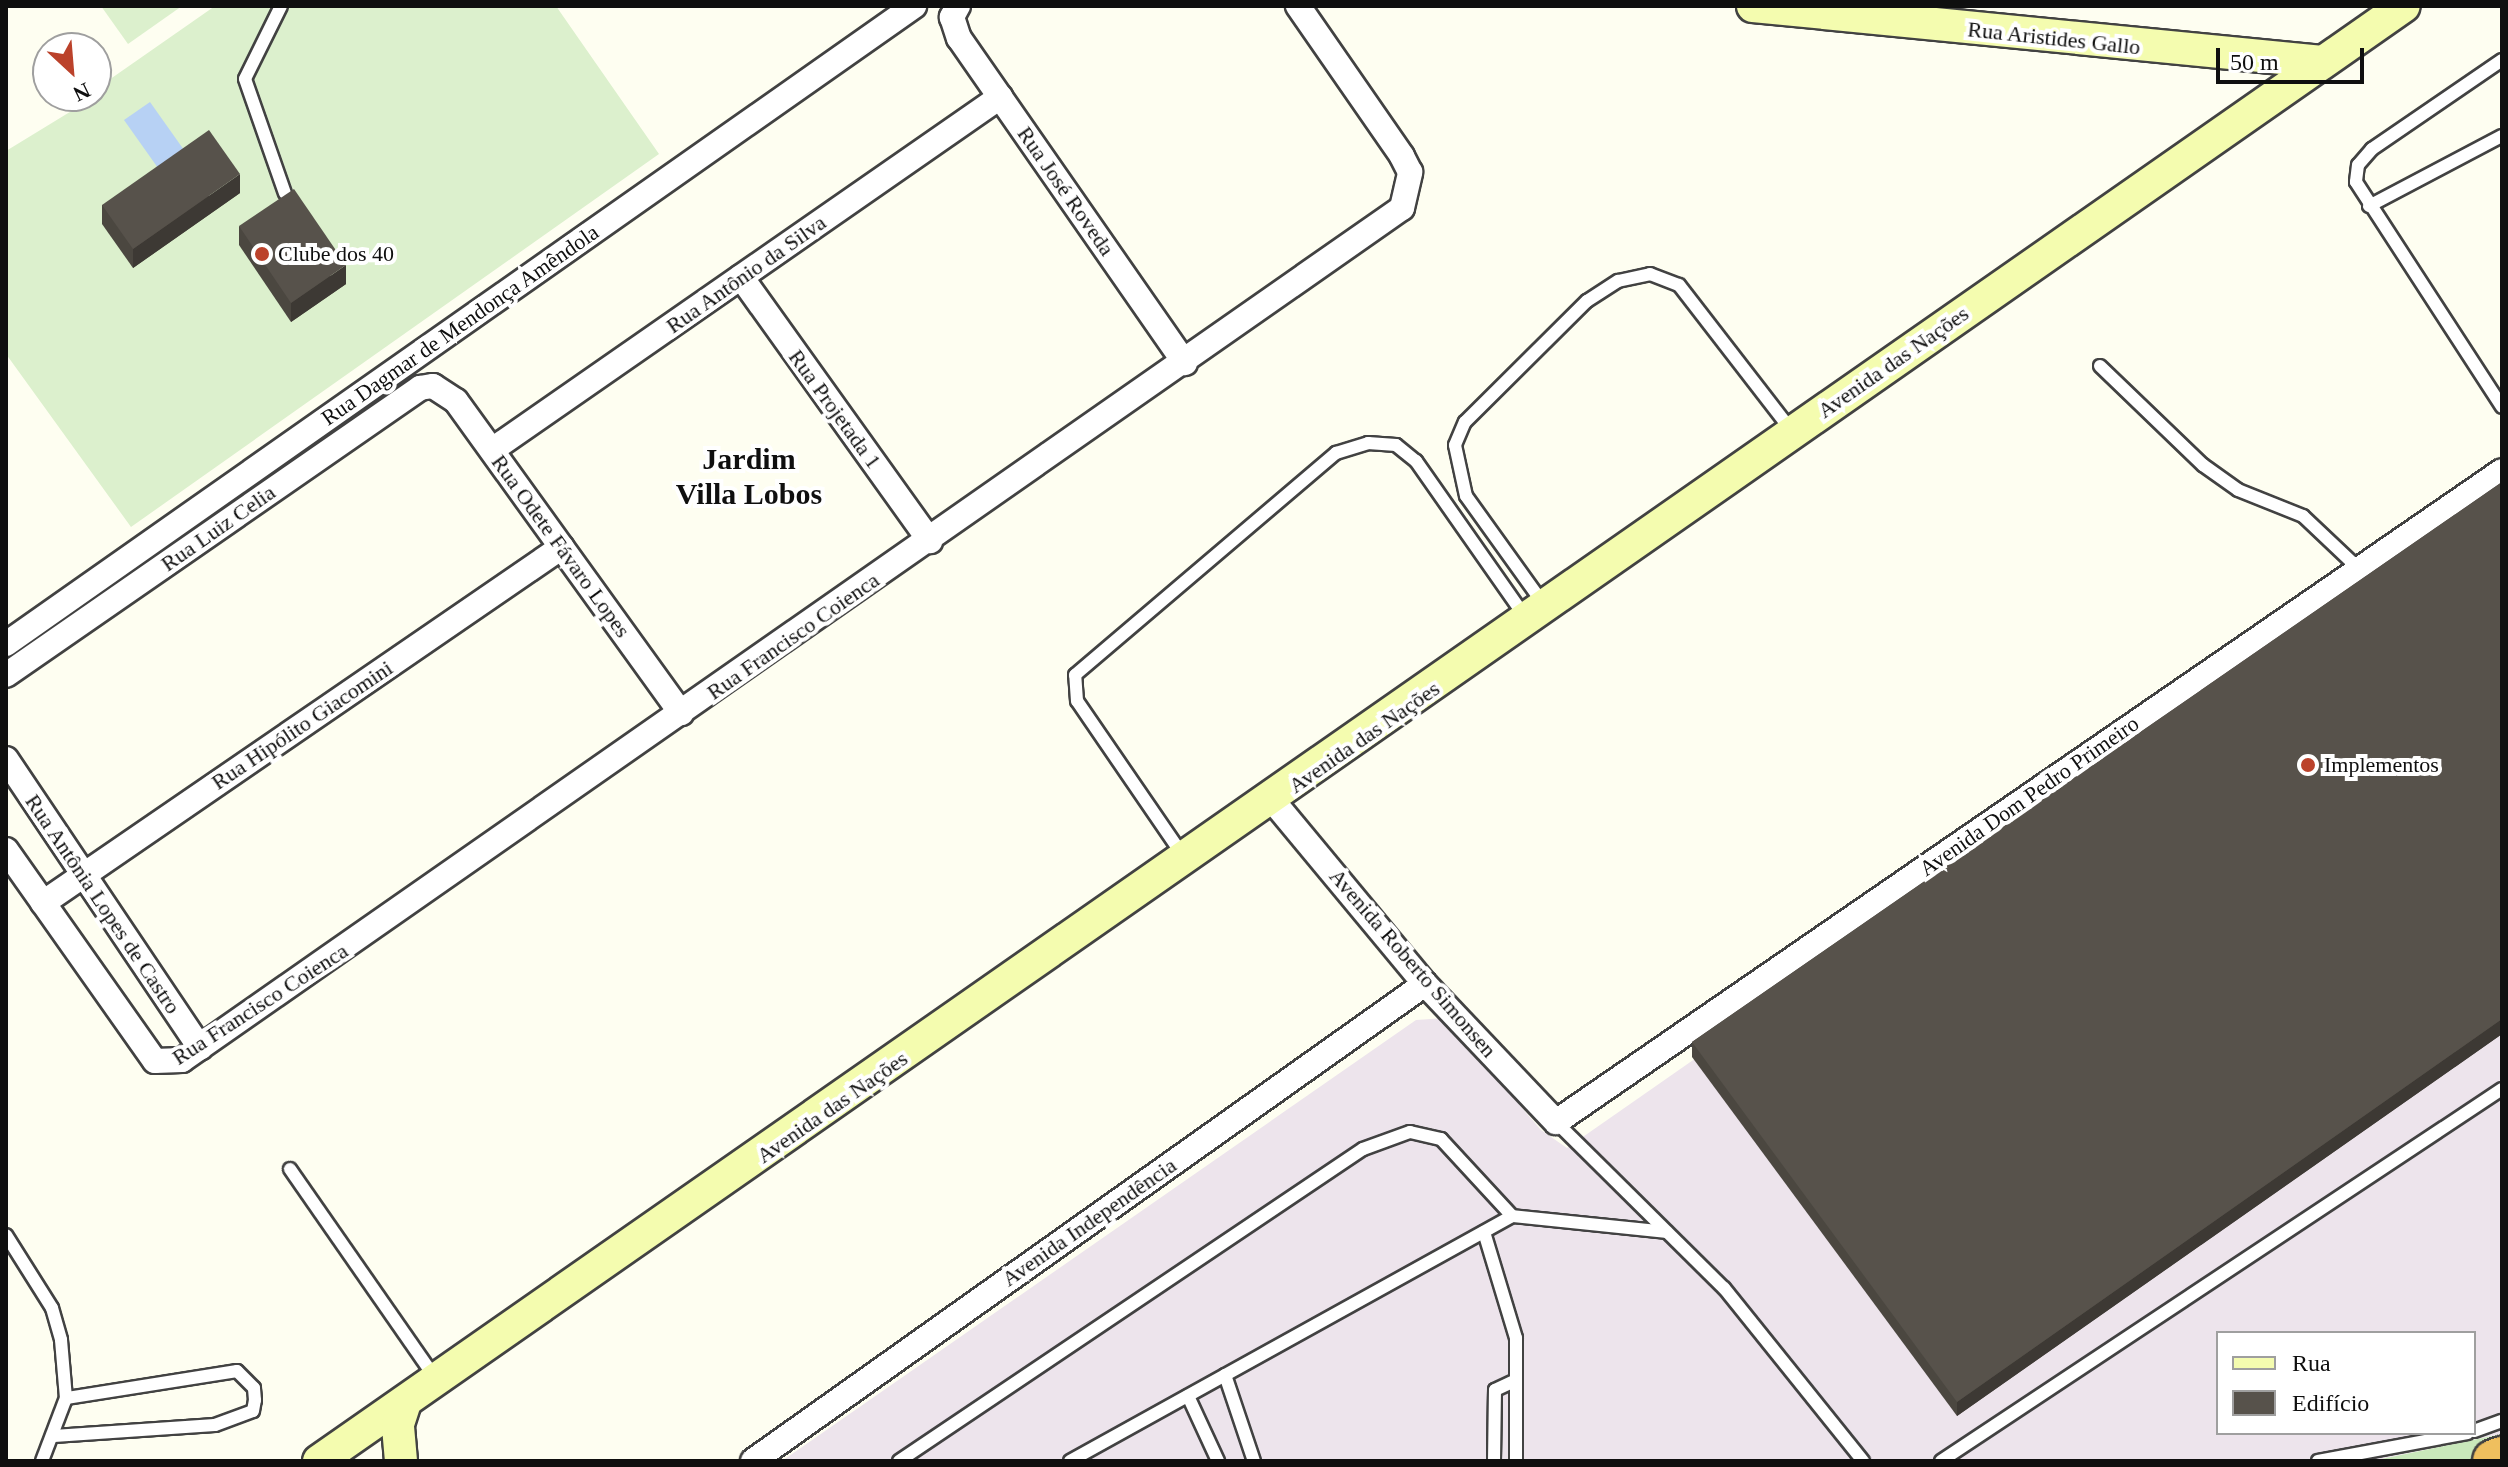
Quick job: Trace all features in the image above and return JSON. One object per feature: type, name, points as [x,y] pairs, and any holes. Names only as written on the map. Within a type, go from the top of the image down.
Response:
[{"type":"highway","points":[[2494,1461],[2502,1458]]},
{"type":"street","name":"Rua Dagmar de Mendonça Amêndola","points":[[6,644],[914,6]]},
{"type":"street","name":"Rua Francisco Coienca","points":[[164,1066],[200,1048],[1387,219],[1410,191],[1402,156],[1298,6]]},
{"type":"street","name":"Rua Aristides Gallo","points":[[1753,6],[2211,55],[2322,62]]},
{"type":"street","name":"Avenida das Nações","points":[[319,1461],[1273,801],[2240,118],[2404,6]]},
{"type":"street","name":"Rua José Roveda","points":[[955,12],[1000,97],[1185,363]]},
{"type":"street","points":[[2211,55],[2245,80],[2240,118]]},
{"type":"street","name":"Rua Antônio da Silva","points":[[492,450],[1000,97]]},
{"type":"street","name":"Rua Projetada 1","points":[[741,277],[930,541]]},
{"type":"street","name":"Rua Odete Fávaro Lopes","points":[[433,386],[446,391],[492,450],[681,713]]},
{"type":"street","name":"Rua Luiz Celia","points":[[6,675],[420,388],[433,386]]},
{"type":"street","name":"Avenida Dom Pedro Primeiro","points":[[1556,1122],[2502,471]]},
{"type":"street","name":"Rua Hipólito Giacomini","points":[[43,903],[562,547]]},
{"type":"street","name":"Rua Antônia Lopes de Castro","points":[[6,759],[200,1048]]},
{"type":"street","name":"Avenida Roberto Simonsen","points":[[1273,801],[1425,984],[1556,1122]]},
{"type":"street","name":"Rua Antônia Lopes de Castro","points":[[6,850],[164,1066]]},
{"type":"street","name":"Avenida Independência","points":[[753,1461],[1425,984]]},
{"type":"street","points":[[401,1461],[405,1402]]},
{"type":"lane","points":[[281,6],[245,79],[285,193]]},
{"type":"lane","points":[[2502,60],[2358,165],[2356,182],[2502,407]]},
{"type":"lane","points":[[2369,206],[2502,136]]},
{"type":"lane","points":[[1537,614],[1466,496],[1455,445],[1465,422],[1587,301],[1618,281],[1650,274],[1679,285],[1793,433]]},
{"type":"lane","points":[[2100,366],[2203,465],[2238,490],[2303,516],[2359,569]]},
{"type":"lane","points":[[1187,861],[1077,701],[1075,675],[1336,453],[1368,443],[1396,445],[1416,461],[1537,614]]},
{"type":"lane","points":[[1941,1461],[2502,1089]]},
{"type":"lane","points":[[1556,1122],[1724,1288],[1863,1461]]},
{"type":"lane","points":[[899,1461],[1363,1149],[1410,1132],[1441,1139],[1512,1216]]},
{"type":"lane","points":[[290,1169],[437,1381]]},
{"type":"lane","points":[[1070,1461],[1512,1216],[1666,1232]]},
{"type":"lane","points":[[1484,1232],[1511,1310],[1516,1380],[1516,1461]]},
{"type":"lane","points":[[6,1235],[52,1308],[66,1398],[42,1461]]},
{"type":"lane","points":[[54,1436],[215,1425],[253,1411],[255,1400],[254,1388],[237,1371],[66,1398]]},
{"type":"lane","points":[[1225,1375],[1254,1461]]},
{"type":"lane","points":[[1494,1461],[1495,1390],[1516,1380]]},
{"type":"lane","points":[[1188,1396],[1218,1461]]},
{"type":"lane","points":[[2476,1430],[2502,1421]]},
{"type":"lane","points":[[2318,1461],[2456,1435]]},
{"type":"shaded area","points":[[2502,496],[2502,1434],[2372,1461],[782,1461],[1416,1020],[1445,1018],[1541,1130],[1567,1148]]},
{"type":"green space","points":[[101,6],[182,6],[128,44]]},
{"type":"green space","name":"Clube dos 40","points":[[215,6],[556,6],[659,154],[131,527],[6,354],[6,151],[70,112],[112,112],[112,78]]},
{"type":"green space","points":[[2502,1434],[2502,1452],[2474,1461],[2372,1461]]},
{"type":"water","points":[[150,102],[184,150],[158,168],[124,120]]},
{"type":"building","points":[[209,130],[240,174],[133,249],[102,205]]},
{"type":"building","points":[[294,189],[346,265],[291,303],[239,226]]},
{"type":"building","name":"Implementos","points":[[2502,482],[2502,1019],[1957,1402],[1692,1042]]},
{"type":"place","name":"Clube dos 40","points":[[262,254]]},
{"type":"place","name":"Implementos","points":[[2308,765]]},
{"type":"district","name":"Jardim Villa Lobos","points":[[749,476]]}]
